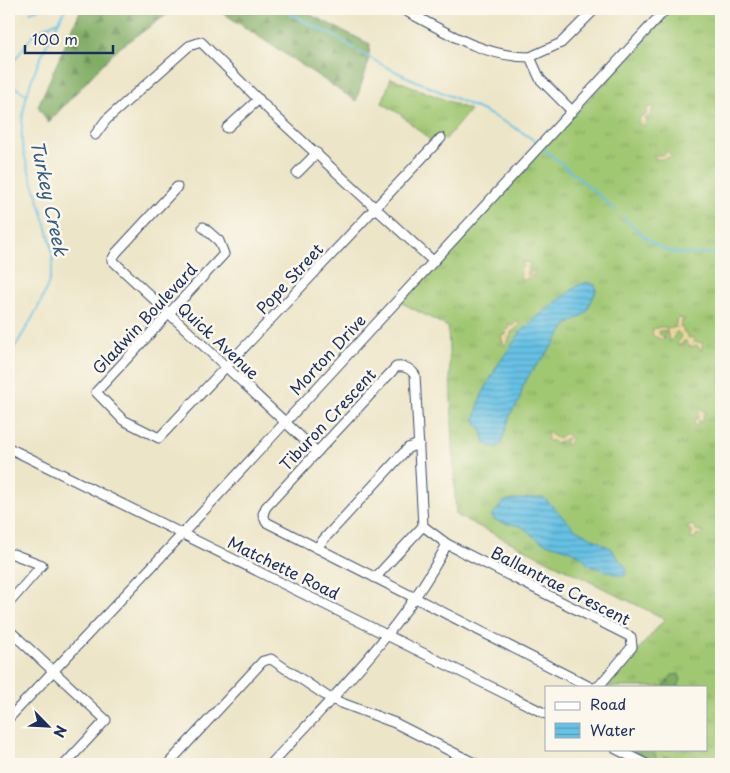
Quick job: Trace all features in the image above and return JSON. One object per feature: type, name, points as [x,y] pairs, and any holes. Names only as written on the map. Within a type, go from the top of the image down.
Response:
[{"type":"street","points":[[402,9],[486,51],[516,57],[530,57],[561,43],[595,9]]},
{"type":"street","name":"Morton Drive","points":[[9,718],[52,670],[183,534],[666,9]]},
{"type":"street","points":[[96,135],[106,120],[189,46],[201,42],[274,115],[433,261]]},
{"type":"street","points":[[530,57],[540,79],[572,111]]},
{"type":"street","points":[[228,128],[259,99]]},
{"type":"street","name":"Pope Street","points":[[159,438],[441,138]]},
{"type":"street","points":[[297,173],[317,153]]},
{"type":"street","name":"Quick Avenue","points":[[177,187],[116,253],[112,260],[317,452]]},
{"type":"street","name":"Gladwin Boulevard","points":[[159,438],[123,420],[96,392],[224,254],[219,241],[203,227]]},
{"type":"street","name":"Tiburon Crescent","points":[[414,598],[266,522],[263,514],[266,507],[396,367],[403,366],[410,369],[415,375],[423,526]]},
{"type":"street","points":[[317,548],[324,538],[408,448],[419,444]]},
{"type":"street","name":"Matchette Road","points":[[9,448],[545,713]]},
{"type":"street","points":[[272,764],[389,635],[447,544],[423,526],[375,578]]},
{"type":"street","name":"Ballantrae Crescent","points":[[447,544],[631,637],[632,647],[599,686]]},
{"type":"street","points":[[9,603],[42,565],[13,554]]},
{"type":"street","points":[[414,598],[588,686]]},
{"type":"street","points":[[9,630],[106,720],[65,764]]},
{"type":"street","points":[[168,764],[263,661],[271,659],[332,699],[395,724],[476,764]]},
{"type":"street","points":[[618,750],[646,764]]},
{"type":"green space","points":[[81,9],[175,9],[115,51],[48,123],[38,106]]},
{"type":"green space","points":[[217,9],[299,9],[370,44],[368,64],[356,101]]},
{"type":"green space","points":[[673,9],[721,9],[721,764],[658,764],[630,750],[708,750],[708,686],[607,686],[665,619],[456,515],[448,327],[400,302]]},
{"type":"green space","points":[[391,78],[470,110],[445,140],[438,135],[431,141],[400,114],[382,103]]},
{"type":"green space","points":[[679,674],[681,680],[678,686],[664,686],[672,675]]},
{"type":"green space","points":[[630,750],[652,750],[656,759],[662,760],[665,756],[680,764],[658,764]]},
{"type":"sand","points":[[654,106],[650,116],[645,118],[647,123],[643,126],[638,123],[641,116],[646,115],[647,108]]},
{"type":"sand","points":[[666,150],[672,157],[656,160],[654,155],[665,155]]},
{"type":"sand","points":[[521,262],[530,263],[527,275],[530,275],[532,270],[535,272],[533,276],[521,281],[520,269],[524,266]]},
{"type":"sand","points":[[677,318],[683,319],[680,326],[689,338],[694,338],[694,342],[703,343],[701,351],[697,345],[690,347],[685,340],[681,345],[677,344],[682,337],[677,331],[671,342],[669,341],[667,330],[659,331],[659,334],[664,337],[663,340],[653,336],[652,330],[659,327],[675,328]]},
{"type":"sand","points":[[516,322],[519,322],[519,326],[511,332],[510,338],[504,346],[501,335],[507,334],[505,331],[509,329],[509,323],[512,327]]},
{"type":"sand","points":[[702,409],[706,412],[703,415],[704,421],[698,421],[697,426],[694,425],[694,420],[698,418],[698,413]]},
{"type":"sand","points":[[547,432],[558,439],[567,434],[571,439],[569,444],[565,445],[567,438],[556,444],[553,441],[548,441]]},
{"type":"sand","points":[[693,525],[696,530],[704,532],[703,535],[697,534],[694,539],[691,539],[692,531],[686,528]]},
{"type":"water","points":[[587,282],[595,285],[596,291],[586,313],[567,325],[531,372],[523,386],[519,402],[511,413],[501,444],[496,448],[485,443],[482,431],[475,418],[481,397],[497,366],[520,333],[536,318],[577,286]]},
{"type":"water","points":[[544,498],[574,528],[610,548],[627,569],[625,576],[588,565],[585,560],[574,552],[540,541],[520,526],[501,522],[491,516],[505,501]]},
{"type":"waterway","points":[[30,12],[39,9]]},
{"type":"waterway","name":"Turkey Creek","points":[[9,357],[40,304],[52,269],[51,245],[26,162],[22,130],[23,111],[33,76],[48,41],[65,9]]},
{"type":"waterway","points":[[280,9],[333,35],[354,48]]},
{"type":"waterway","name":"Turkey Creek","points":[[9,68],[34,33],[60,20]]},
{"type":"waterway","points":[[358,51],[380,64],[495,117],[538,143]]},
{"type":"waterway","name":"Turkey Creek","points":[[9,83],[27,95]]},
{"type":"waterway","points":[[543,148],[616,210]]},
{"type":"waterway","points":[[623,217],[648,239],[667,250],[688,254],[721,253]]}]
